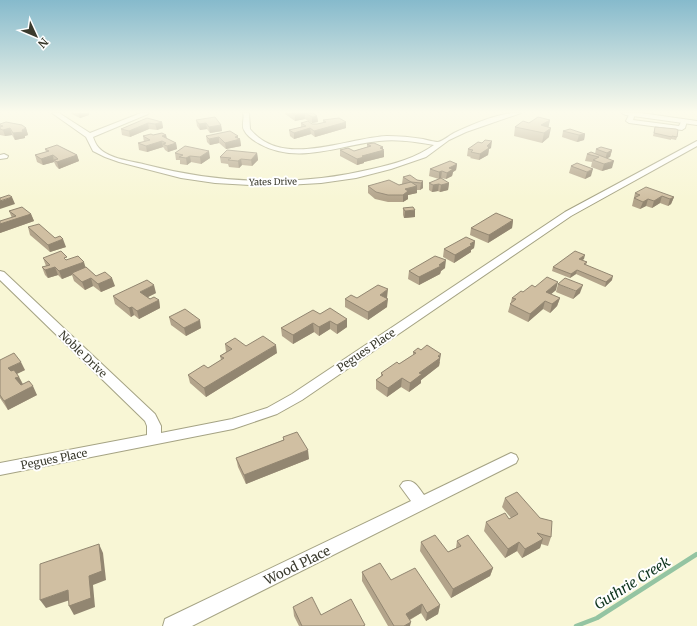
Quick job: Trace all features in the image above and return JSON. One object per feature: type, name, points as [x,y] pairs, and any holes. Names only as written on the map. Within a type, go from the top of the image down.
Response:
[{"type":"street","name":"Yates Drive","points":[[92,142],[98,150],[119,159],[178,175],[209,180],[248,183],[342,179],[411,160],[429,153],[443,142]]},
{"type":"street","points":[[261,142],[268,147],[283,152],[303,152],[353,142]]},
{"type":"street","points":[[430,142],[440,144]]},
{"type":"street","name":"Pegues Place","points":[[0,469],[233,424],[264,415],[280,407],[568,214],[697,143]]},
{"type":"street","name":"Noble Drive","points":[[0,274],[150,418],[154,426],[154,440]]},
{"type":"street","name":"Wood Place","points":[[172,626],[511,459]]},
{"type":"street","points":[[408,486],[422,503]]},
{"type":"building","points":[[141,142],[158,142],[146,146],[138,143]]},
{"type":"building","points":[[164,142],[176,143],[167,146],[163,144],[166,143]]},
{"type":"building","points":[[478,142],[491,142],[487,146],[489,148],[480,154],[471,152],[473,150],[468,149]]},
{"type":"building","points":[[374,143],[383,147],[380,148],[384,150],[362,156],[364,157],[357,159],[340,150],[348,148],[354,151],[371,146],[367,144]]},
{"type":"building","points":[[57,145],[77,155],[57,162],[54,160],[58,159],[53,155],[41,159],[35,155],[49,151],[45,149]]},
{"type":"building","points":[[185,146],[209,151],[200,157],[179,157],[183,155],[175,153]]},
{"type":"building","points":[[601,147],[612,150],[607,153],[596,149]]},
{"type":"building","points":[[227,150],[257,153],[251,160],[241,159],[238,161],[228,160],[231,158],[220,157]]},
{"type":"building","points":[[591,152],[614,161],[604,164],[593,160],[599,157],[587,154]]},
{"type":"building","points":[[450,161],[457,164],[449,168],[453,169],[447,173],[430,169]]},
{"type":"building","points":[[577,163],[593,169],[587,172],[571,166]]},
{"type":"building","points":[[410,175],[417,180],[423,181],[421,183],[411,182],[403,177]]},
{"type":"building","points":[[441,178],[449,183],[433,185],[429,183]]},
{"type":"building","points":[[389,180],[399,185],[411,182],[417,186],[405,189],[408,191],[403,195],[388,195],[376,192],[368,186]]},
{"type":"building","points":[[646,187],[674,197],[670,199],[662,196],[654,201],[648,199],[643,202],[634,198],[640,195],[635,193]]},
{"type":"building","points":[[9,195],[12,197],[0,201],[0,198]]},
{"type":"building","points":[[22,207],[31,214],[0,224],[0,221],[16,216],[9,211]]},
{"type":"building","points":[[413,207],[415,210],[405,211],[403,208]]},
{"type":"building","points":[[496,213],[513,220],[489,235],[471,228]]},
{"type":"building","points":[[39,224],[55,238],[60,236],[63,239],[48,245],[28,227]]},
{"type":"building","points":[[466,237],[475,241],[470,244],[472,245],[455,255],[444,249]]},
{"type":"building","points":[[61,251],[67,257],[64,258],[66,260],[78,256],[84,262],[59,271],[55,267],[45,270],[42,267],[50,265],[43,258]]},
{"type":"building","points":[[575,251],[585,255],[579,259],[587,262],[584,264],[613,276],[606,282],[577,270],[571,274],[553,267]]},
{"type":"building","points":[[435,256],[446,260],[439,265],[441,266],[419,277],[409,271]]},
{"type":"building","points":[[86,267],[96,276],[105,272],[112,278],[98,284],[91,278],[82,282],[72,273]]},
{"type":"building","points":[[547,277],[558,282],[546,292],[560,298],[552,304],[545,301],[530,314],[510,304],[516,299],[512,298],[521,291],[523,292],[532,285],[535,287]]},
{"type":"building","points":[[565,278],[583,285],[576,291],[558,284]]},
{"type":"building","points":[[147,280],[154,285],[140,292],[150,299],[154,297],[159,300],[137,311],[132,307],[129,308],[113,296]]},
{"type":"building","points":[[378,285],[388,289],[380,295],[388,299],[368,312],[345,299],[351,295],[357,298]]},
{"type":"building","points":[[330,308],[347,319],[337,325],[330,321],[319,327],[313,323],[293,335],[281,328],[313,310],[320,314]]},
{"type":"building","points":[[185,309],[200,320],[184,328],[169,317]]},
{"type":"building","points":[[263,336],[276,345],[204,388],[188,375],[204,365],[208,368],[224,358],[220,356],[232,349],[225,344],[235,338],[246,346]]},
{"type":"building","points":[[427,345],[441,354],[438,356],[440,358],[419,373],[422,374],[410,383],[402,378],[388,388],[376,380],[383,375],[381,373],[397,362],[399,364],[416,353],[413,352],[418,348],[421,350]]},
{"type":"building","points":[[14,353],[21,362],[8,368],[11,371],[14,370],[19,377],[15,378],[21,385],[29,381],[33,386],[4,401],[0,395],[0,360]]},
{"type":"building","points":[[297,432],[308,450],[244,475],[236,458],[284,440],[283,437]]},
{"type":"building","points":[[517,492],[540,518],[552,521],[551,537],[537,533],[543,539],[525,549],[519,542],[508,549],[486,522],[505,513],[509,519],[518,514],[505,498]]},
{"type":"building","points":[[435,535],[448,552],[461,546],[457,541],[468,535],[493,568],[453,589],[421,542]]},
{"type":"building","points":[[99,544],[102,571],[89,576],[91,598],[69,606],[68,590],[40,600],[40,564]]},
{"type":"building","points":[[380,563],[391,580],[415,568],[440,605],[427,613],[422,604],[406,614],[411,622],[404,626],[394,626],[362,572]]},
{"type":"building","points":[[312,597],[321,615],[351,599],[365,625],[302,626],[293,607]]},
{"type":"waterway","name":"Guthrie Creek","points":[[576,626],[597,618],[697,554]]}]
